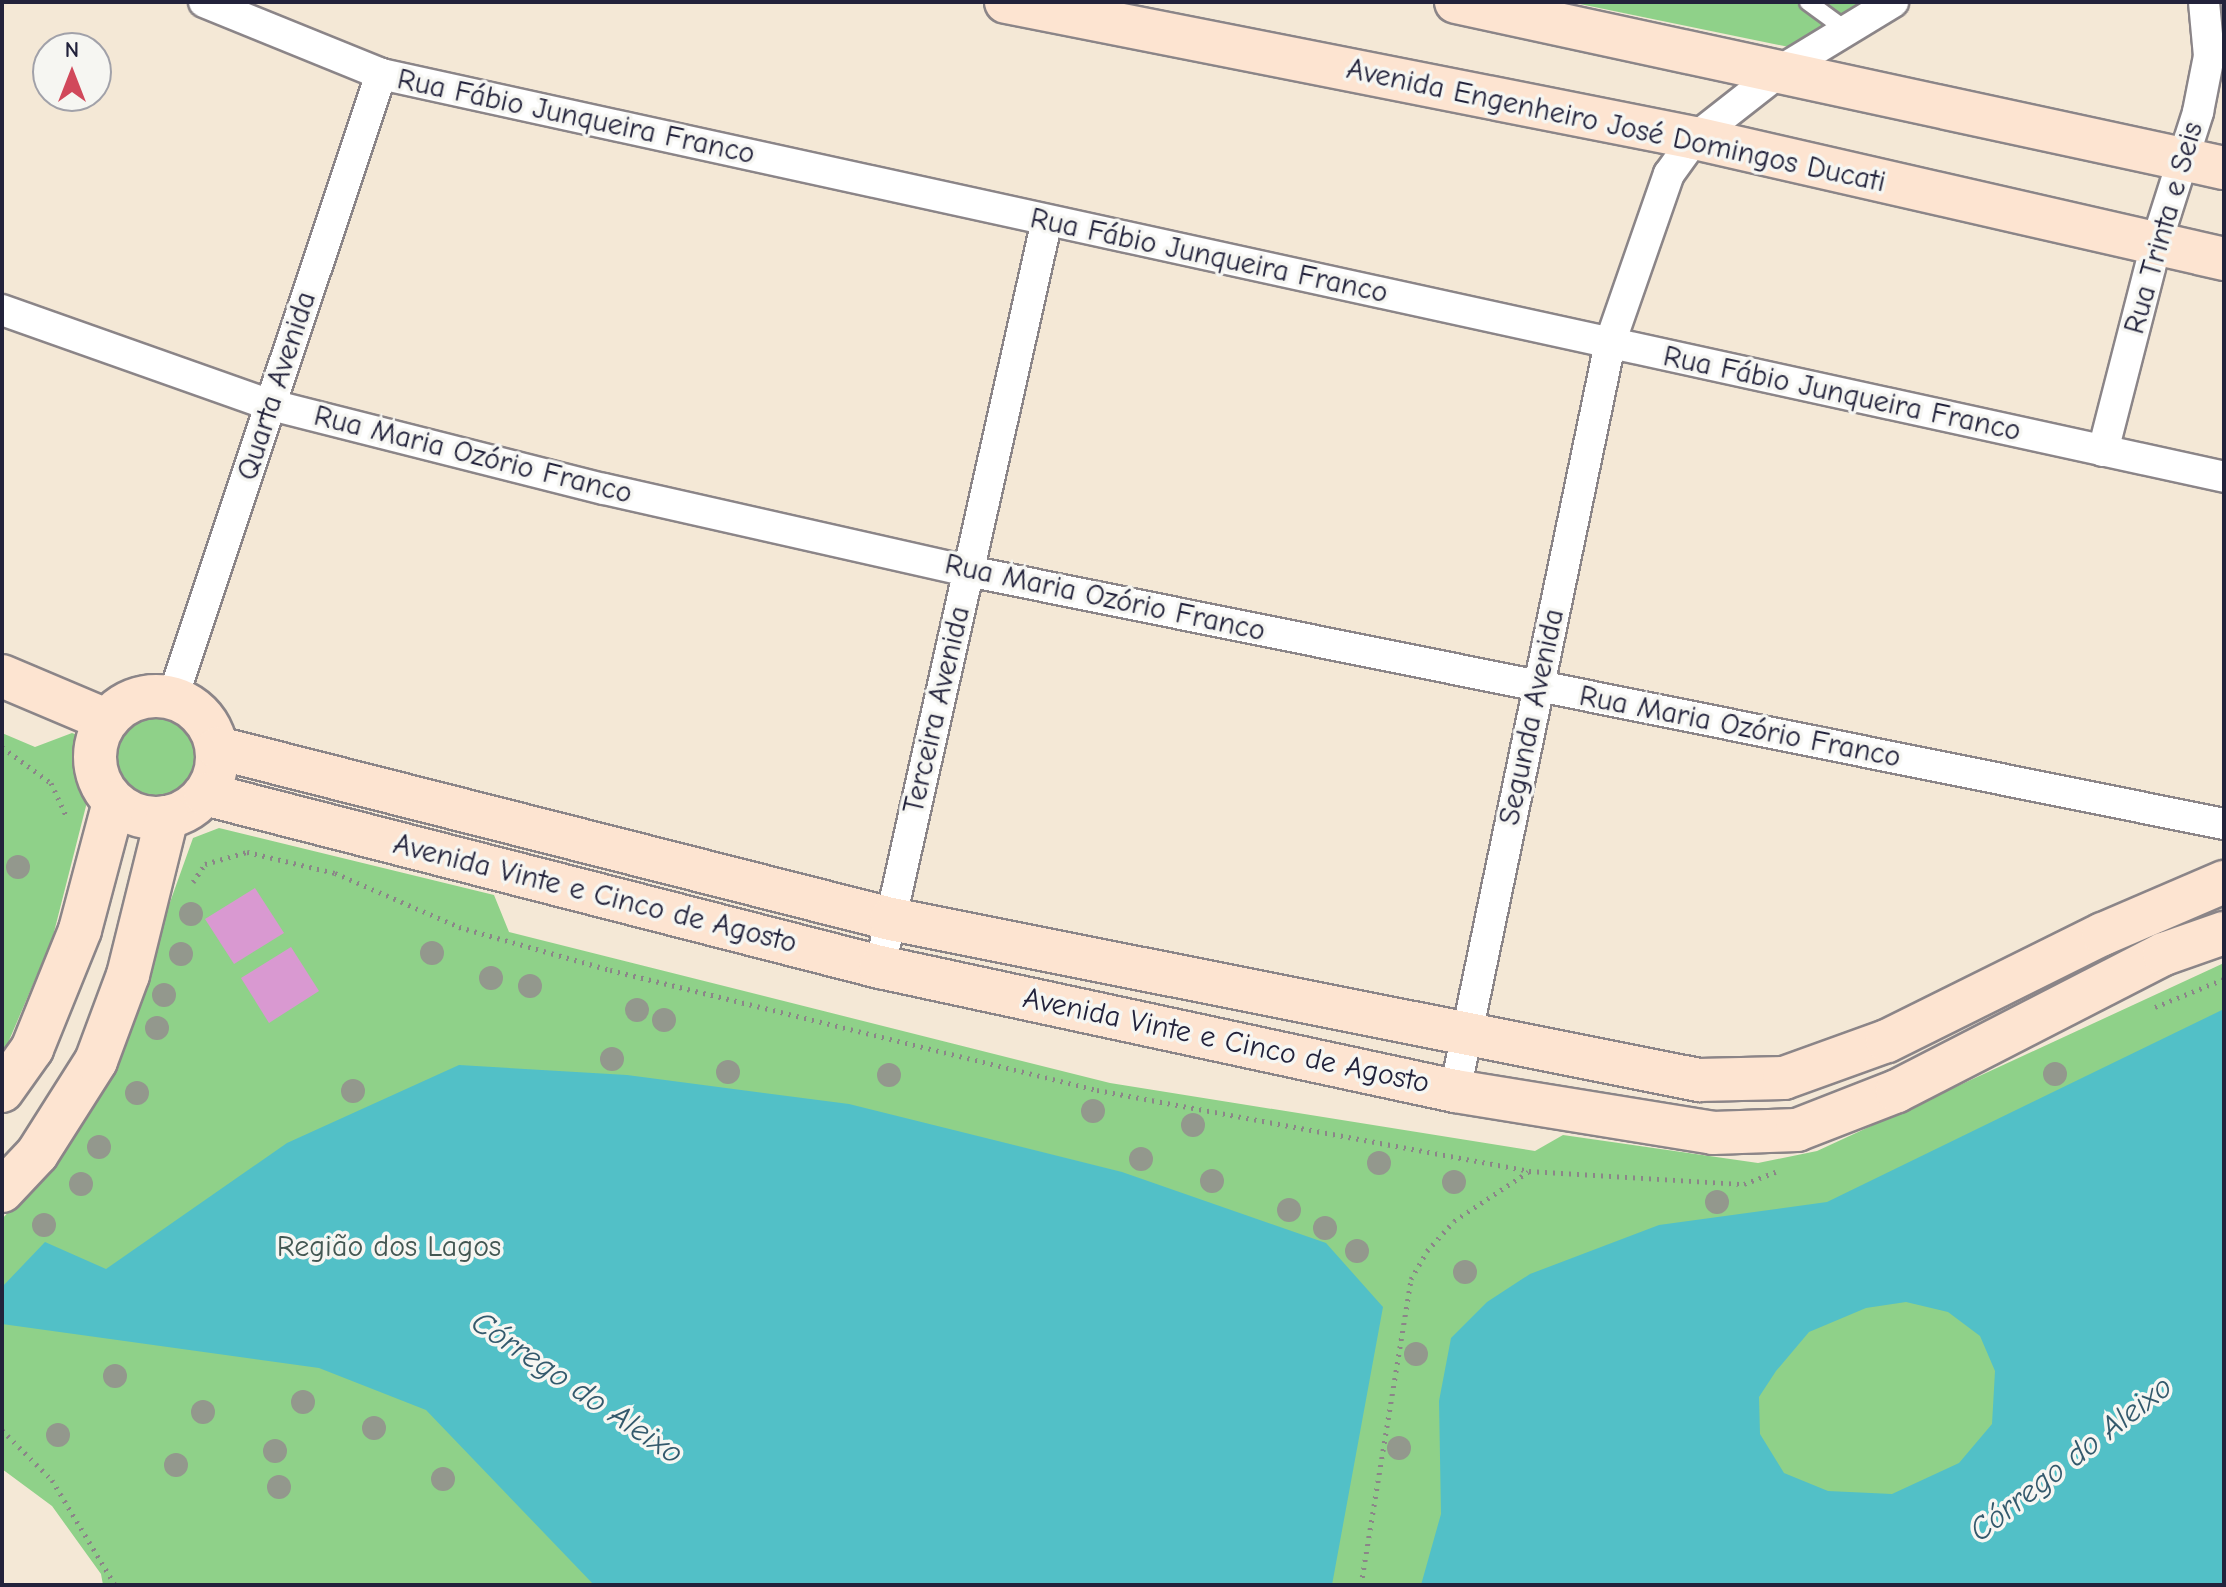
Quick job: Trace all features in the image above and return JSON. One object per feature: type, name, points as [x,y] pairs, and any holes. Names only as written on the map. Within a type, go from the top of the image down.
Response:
[{"type":"street","name":"Rua Fábio Junqueira Franco","points":[[204,2],[381,74],[2224,477]]},
{"type":"street","name":"Avenida Engenheiro José Domingos Ducati","points":[[1006,2],[1695,138],[2224,259]]},
{"type":"street","points":[[1456,2],[1783,69],[2224,168]]},
{"type":"street","name":"Segunda Avenida","points":[[1455,1091],[1610,343],[1669,174],[1695,138],[1783,69],[1849,32],[1893,2]]},
{"type":"street","name":"Rua Trinta e Seis","points":[[2103,451],[2156,244],[2182,158],[2211,115],[2204,2]]},
{"type":"street","name":"Quarta Avenida","points":[[173,697],[381,74]]},
{"type":"street","name":"Terceira Avenida","points":[[880,967],[1047,220]]},
{"type":"street","name":"Rua Maria Ozório Franco","points":[[2,310],[271,405],[604,489],[968,571],[2224,824]]},
{"type":"street","points":[[2,676],[106,720]]},
{"type":"street","points":[[148,696],[173,697],[194,708],[210,726],[218,748],[217,772],[205,794],[189,809],[167,817],[139,816],[114,802],[97,777],[94,747],[106,720],[124,704],[148,696]]},
{"type":"street","name":"Avenida Vinte e Cinco de Agosto","points":[[218,748],[891,919],[1699,1080],[1784,1078],[1887,1041],[2103,934],[2224,882]]},
{"type":"street","name":"Avenida Vinte e Cinco de Agosto","points":[[205,794],[880,967],[1455,1091],[1713,1133],[1797,1130],[1897,1091],[2164,954],[2224,933]]},
{"type":"street","points":[[2,1091],[32,1049],[80,930],[114,802]]},
{"type":"street","points":[[2,1191],[37,1154],[96,1061],[128,975],[167,817]]},
{"type":"lane","points":[[1808,2],[1849,32]]},
{"type":"path","points":[[2,747],[51,783],[66,809],[67,823]]},
{"type":"path","points":[[186,893],[205,864],[226,854],[247,852],[335,873],[459,927],[625,974],[1097,1090],[1529,1171],[1744,1184],[1786,1169]]},
{"type":"path","points":[[2151,1008],[2224,979]]},
{"type":"path","points":[[1361,1585],[1411,1279],[1427,1251],[1454,1221],[1529,1171]]},
{"type":"path","points":[[2,1430],[52,1480],[115,1585]]},
{"type":"green space","points":[[1570,2],[1870,2],[1794,48]]},
{"type":"green space","points":[[158,713],[175,717],[189,726],[198,740],[202,757],[198,774],[189,788],[175,797],[158,801],[141,797],[127,788],[118,774],[114,757],[118,740],[127,726],[141,717]]},
{"type":"green space","points":[[2,733],[35,747],[72,733],[83,737],[86,806],[52,940],[2,1057]]},
{"type":"green space","name":"Região dos Lagos","points":[[219,828],[494,895],[509,932],[1110,1083],[1535,1151],[1563,1135],[1758,1163],[1817,1151],[2224,963],[2224,1585],[103,1585],[101,1574],[52,1506],[2,1469],[2,1219],[46,1171],[125,1028],[193,838]]},
{"type":"water","name":"Córrego do Aleixo","points":[[2224,1009],[2224,1585],[1421,1585],[1441,1514],[1439,1401],[1451,1338],[1487,1302],[1530,1274],[1659,1225],[1827,1202]],"holes":[[[1906,1302],[1948,1312],[1980,1336],[1995,1371],[1992,1424],[1959,1463],[1892,1494],[1828,1491],[1784,1473],[1760,1434],[1759,1397],[1809,1332],[1866,1308]]]},
{"type":"water","name":"Córrego do Aleixo","points":[[459,1065],[627,1075],[849,1104],[1122,1172],[1326,1243],[1383,1307],[1332,1585],[594,1585],[426,1410],[319,1368],[2,1324],[2,1287],[45,1242],[106,1269],[287,1143]]},
{"type":"building","points":[[255,888],[284,933],[234,964],[205,919]]},
{"type":"building","points":[[291,947],[319,991],[269,1023],[241,978]]}]
